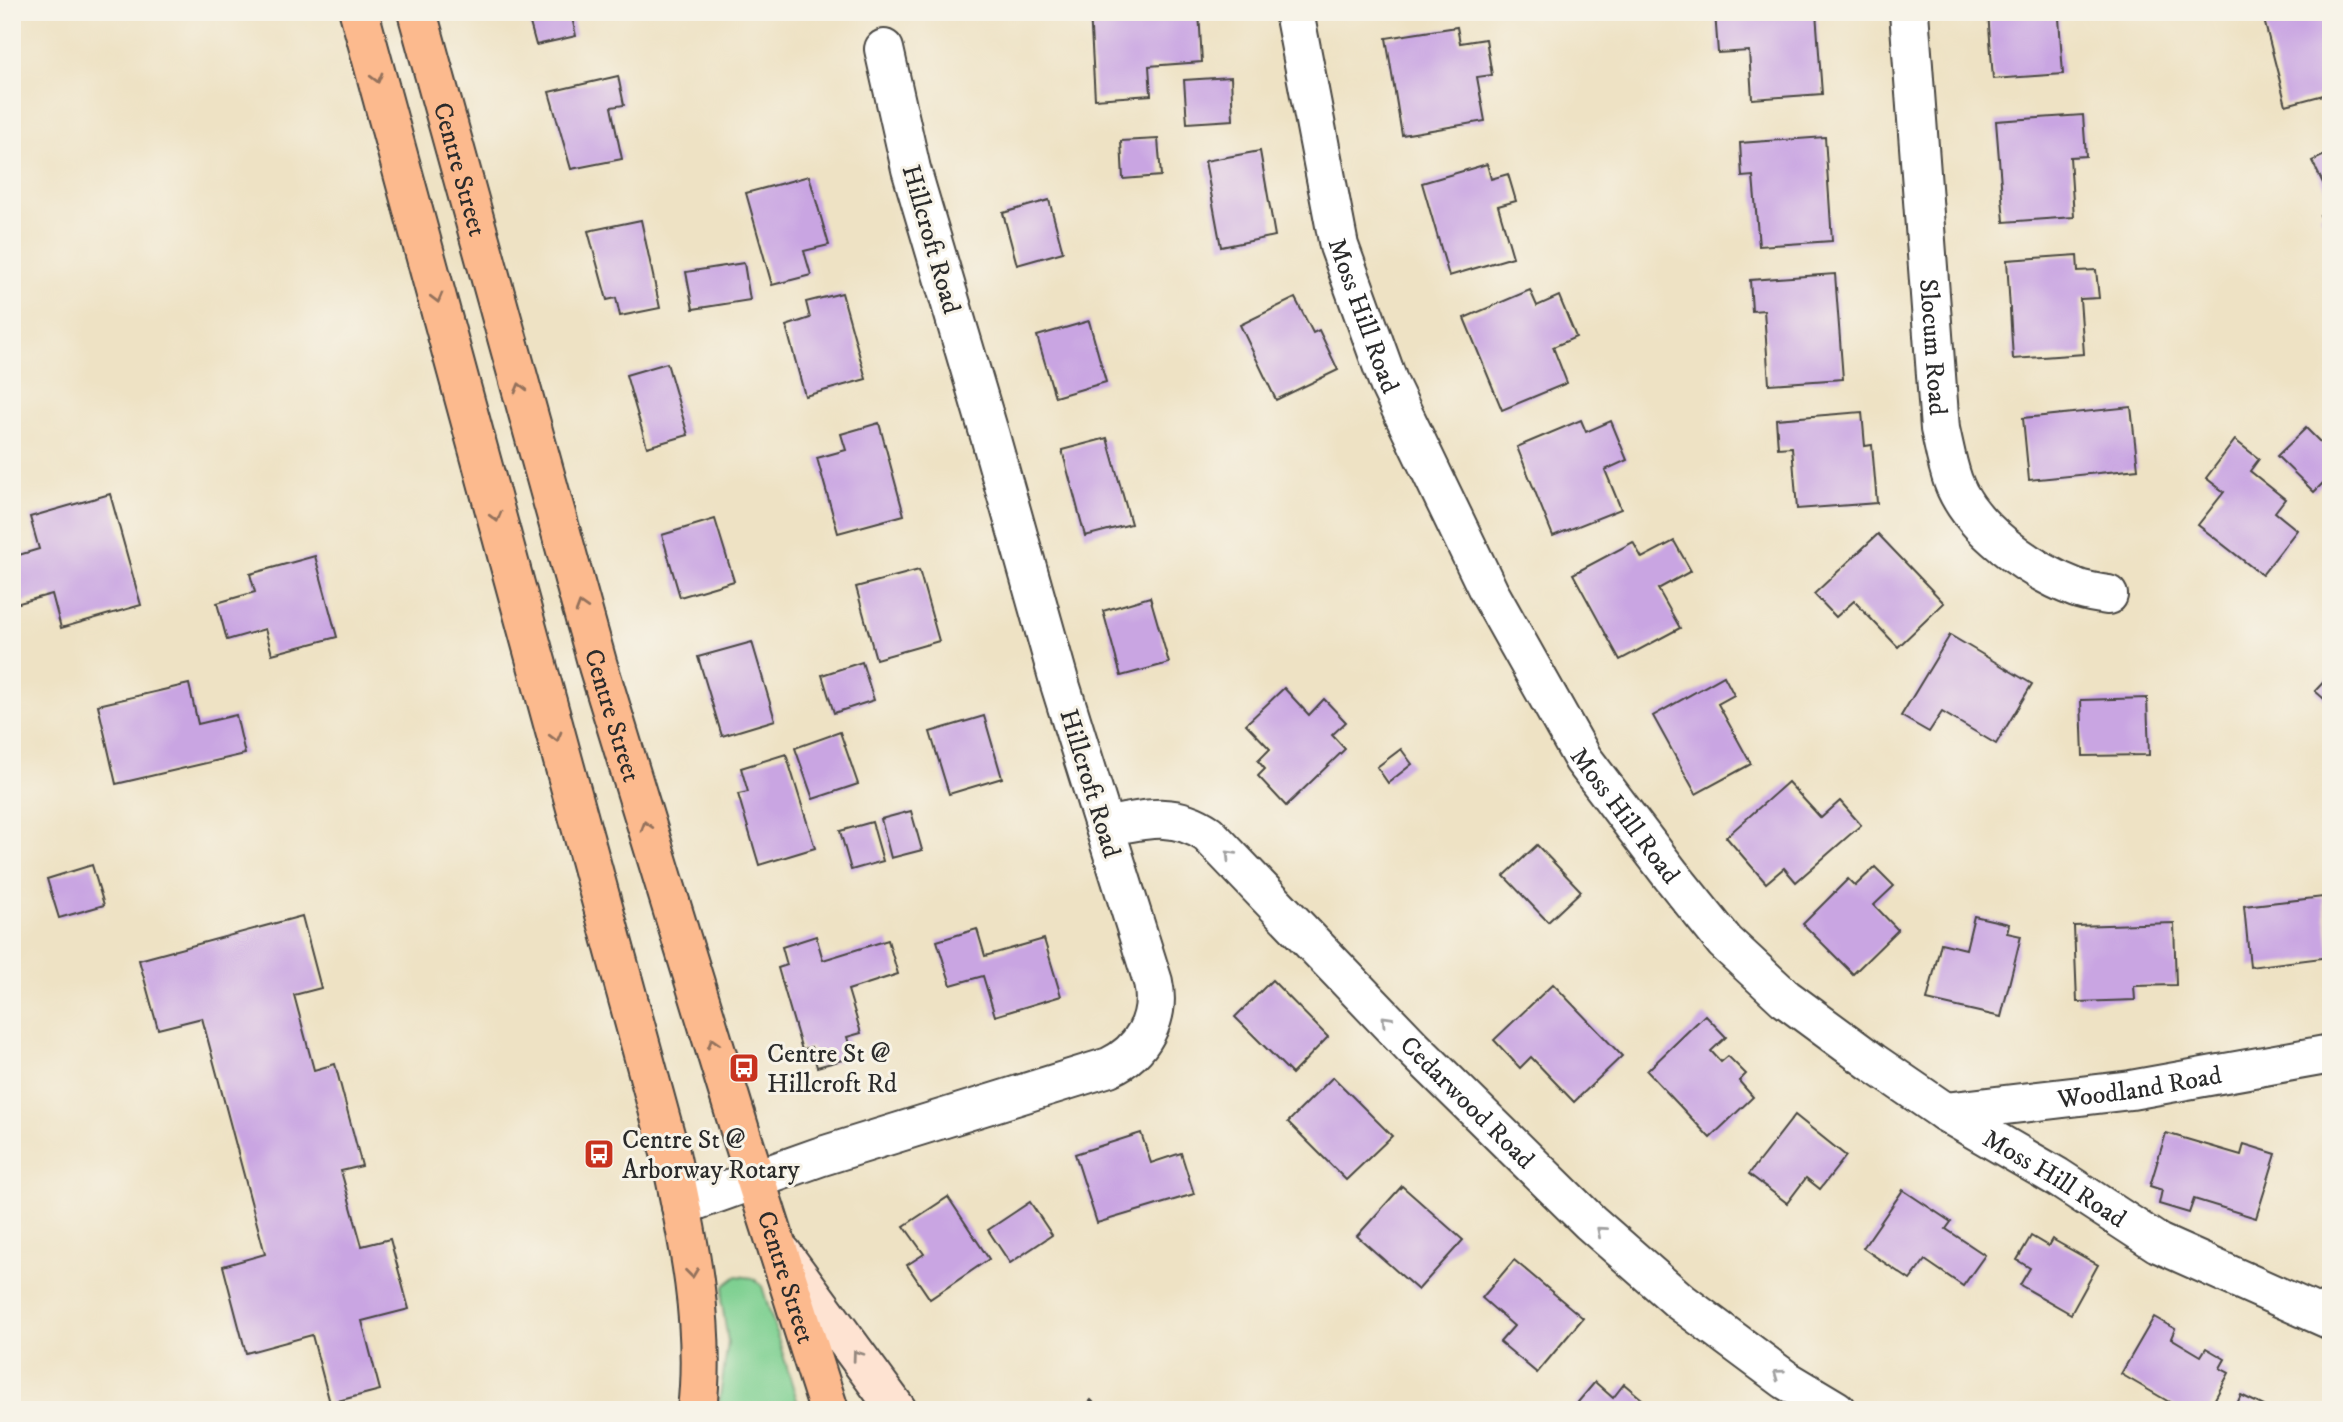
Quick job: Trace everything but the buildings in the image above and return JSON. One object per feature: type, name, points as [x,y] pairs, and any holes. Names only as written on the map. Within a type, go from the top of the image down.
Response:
[{"type":"highway","points":[[359,12],[670,1153],[692,1267],[698,1318],[700,1374],[697,1410]]},
{"type":"highway","name":"Centre Street","points":[[417,12],[573,580],[664,887],[829,1410]]},
{"type":"street","name":"Moss Hill Road","points":[[1294,12],[1339,246],[1389,384],[1489,592],[1583,759],[1671,875],[1725,942],[1784,998],[1945,1112],[2057,1177],[2158,1243],[2331,1320]]},
{"type":"street","name":"Slocum Road","points":[[1909,12],[1940,429],[1954,483],[1975,517],[2011,553],[2042,573],[2078,589],[2108,595]]},
{"type":"street","name":"Hillcroft Road","points":[[681,1206],[756,1178],[1115,1064],[1131,1053],[1143,1038],[1155,1008],[1155,989],[1059,681],[911,169],[884,49]]},
{"type":"street","name":"Cedarwood Road","points":[[1105,827],[1169,818],[1193,824],[1208,834],[1413,1048],[1590,1222],[1681,1302],[1786,1381],[1836,1410]]},
{"type":"street","name":"Woodland Road","points":[[1945,1112],[2131,1090],[2331,1054]]},
{"type":"street","points":[[780,1250],[897,1410]]},
{"type":"green space","points":[[737,1276],[753,1278],[762,1286],[800,1410],[718,1410],[728,1342],[722,1303],[724,1286]]},
{"type":"place","name":"Centre St @ Hillcroft Rd","points":[[744,1068]]},
{"type":"place","name":"Centre St @ Arborway Rotary","points":[[599,1154]]}]
